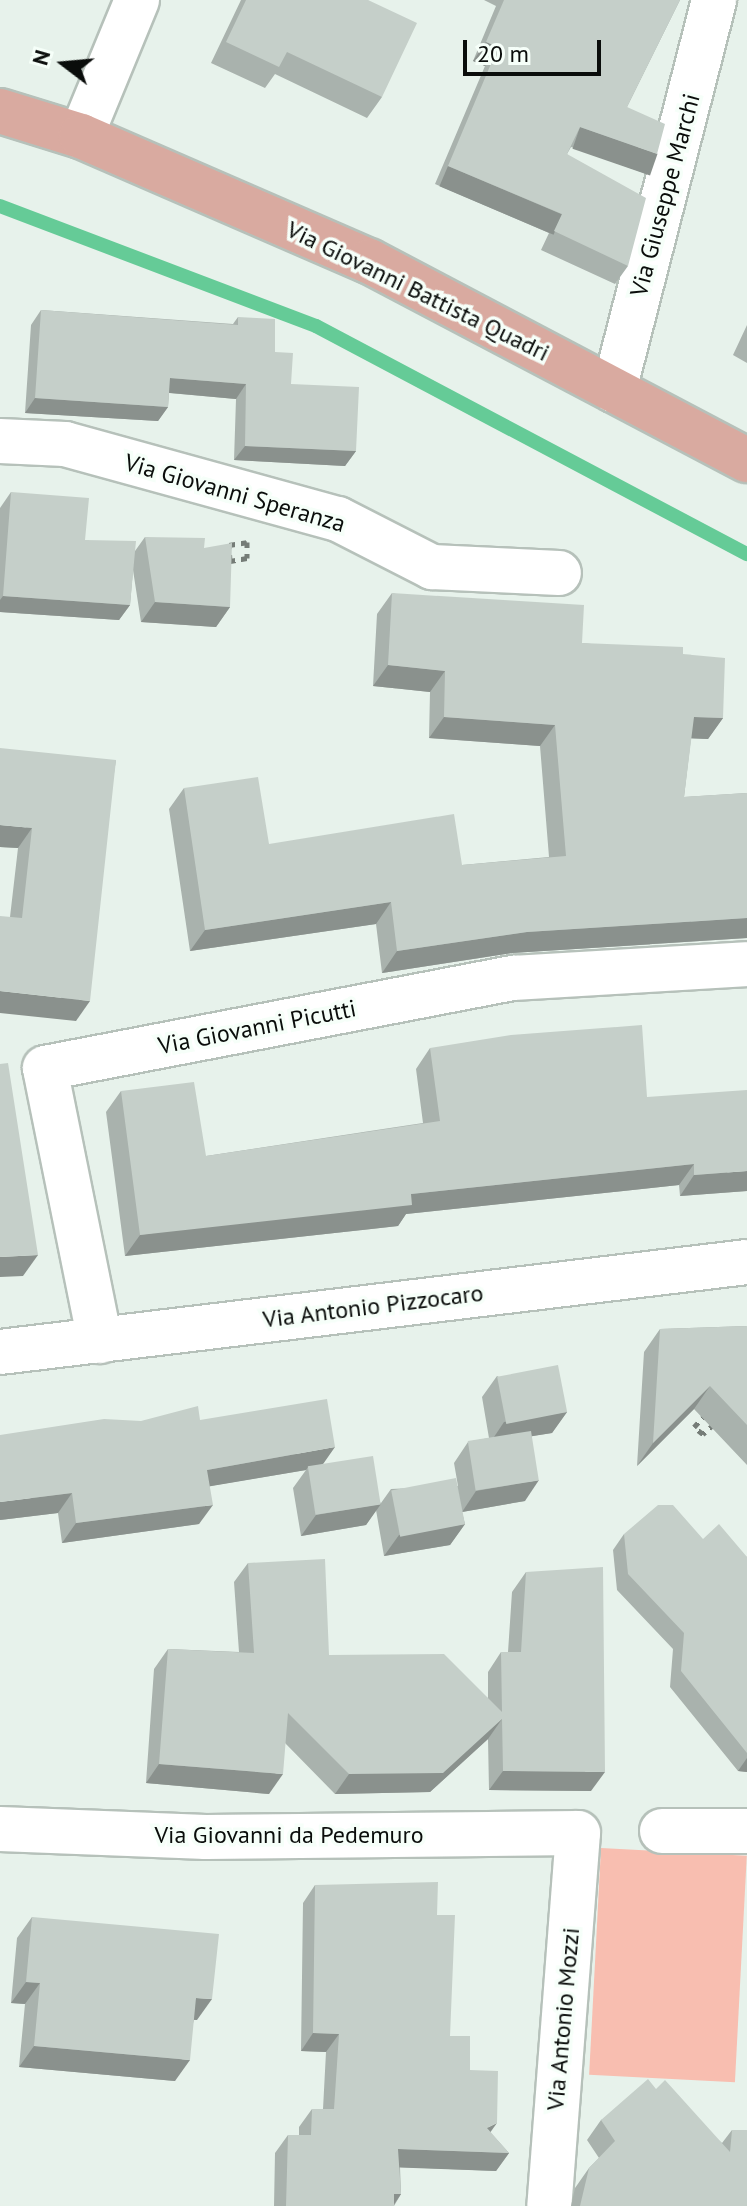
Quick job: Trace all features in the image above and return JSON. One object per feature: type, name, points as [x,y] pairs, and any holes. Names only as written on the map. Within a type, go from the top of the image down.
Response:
[{"type":"main road","name":"Via Giovanni Battista Quadri","points":[[0,111],[81,136],[369,261],[747,460]]},
{"type":"street","points":[[81,136],[137,0]]},
{"type":"street","name":"Via Giuseppe Marchi","points":[[614,390],[714,0]]},
{"type":"street","name":"Via Giovanni Speranza","points":[[0,441],[65,444],[338,519],[432,567],[559,573]]},
{"type":"street","name":"Via Giovanni Picutti","points":[[100,1341],[45,1068],[514,978],[747,964]]},
{"type":"street","name":"Via Antonio Pizzocaro","points":[[0,1352],[747,1262]]},
{"type":"street","name":"Via Giovanni da Pedemuro","points":[[0,1829],[206,1837],[578,1833]]},
{"type":"street","points":[[662,1831],[747,1831]]},
{"type":"street","name":"Via Antonio Mozzi","points":[[549,2206],[578,1833]]},
{"type":"path","points":[[247,542],[247,558],[230,561],[229,545],[247,542]]},
{"type":"shaded area","points":[[601,1848],[747,1856],[735,2082],[589,2075]]},
{"type":"building","points":[[246,0],[368,0],[417,23],[382,97],[287,52],[279,67],[226,42]]},
{"type":"building","points":[[504,0],[680,0],[627,107],[665,124],[657,154],[580,127],[567,154],[646,198],[628,266],[554,231],[562,214],[448,166],[498,47],[486,42]]},
{"type":"building","points":[[41,310],[238,325],[238,317],[275,319],[275,352],[293,353],[291,384],[359,387],[356,451],[245,446],[246,384],[170,378],[168,407],[35,398]]},
{"type":"building","points":[[11,492],[89,498],[85,540],[136,541],[130,605],[3,596]]},
{"type":"building","points":[[145,537],[205,538],[204,548],[232,543],[230,607],[155,602]]},
{"type":"building","points":[[392,593],[584,605],[582,643],[683,647],[683,654],[725,658],[723,718],[694,717],[684,797],[747,793],[747,918],[527,932],[397,951],[391,902],[205,930],[184,788],[258,777],[269,844],[454,814],[462,865],[566,856],[555,725],[444,717],[445,671],[388,665]]},
{"type":"building","points":[[0,748],[116,760],[90,1001],[0,991],[0,916],[22,918],[32,828],[0,825]]},
{"type":"building","points":[[642,1025],[647,1097],[747,1090],[747,1171],[694,1175],[694,1164],[411,1194],[412,1205],[140,1235],[121,1091],[194,1082],[206,1156],[440,1121],[430,1048],[511,1035]]},
{"type":"building","points":[[8,1063],[38,1255],[0,1257],[0,1064]]},
{"type":"building","points":[[747,1326],[747,1425],[710,1386],[653,1443],[660,1329]]},
{"type":"building","points":[[558,1365],[567,1412],[506,1424],[497,1377]]},
{"type":"building","points":[[327,1399],[335,1447],[207,1470],[213,1505],[76,1523],[72,1493],[0,1502],[0,1435],[104,1419],[141,1421],[198,1406],[200,1420]]},
{"type":"building","points":[[531,1431],[539,1480],[476,1490],[468,1441]]},
{"type":"building","points":[[373,1456],[381,1504],[315,1515],[308,1466]]},
{"type":"building","points":[[456,1478],[465,1524],[400,1537],[391,1491]]},
{"type":"building","points":[[658,1505],[673,1505],[703,1539],[719,1524],[747,1557],[747,1753],[681,1671],[684,1633],[628,1574],[624,1534]]},
{"type":"building","points":[[325,1559],[329,1655],[444,1654],[502,1712],[501,1652],[521,1652],[526,1572],[603,1567],[605,1772],[503,1771],[502,1719],[443,1773],[349,1774],[288,1713],[283,1774],[159,1764],[168,1649],[254,1653],[248,1563]]},
{"type":"building","points":[[438,1882],[437,1915],[455,1915],[450,2036],[470,2036],[470,2070],[498,2071],[497,2123],[487,2128],[509,2153],[398,2149],[401,2194],[394,2194],[394,2206],[286,2206],[288,2135],[311,2135],[312,2109],[334,2109],[339,2034],[313,2033],[315,1885]]},
{"type":"building","points":[[32,1917],[219,1934],[212,1999],[196,1998],[190,2060],[34,2046],[40,1983],[26,1982]]},
{"type":"building","points":[[648,2079],[656,2089],[665,2080],[730,2152],[732,2130],[747,2130],[747,2206],[580,2206],[589,2168],[615,2141],[601,2120]]},
{"type":"waterway","points":[[0,206],[316,326],[747,554]]}]
